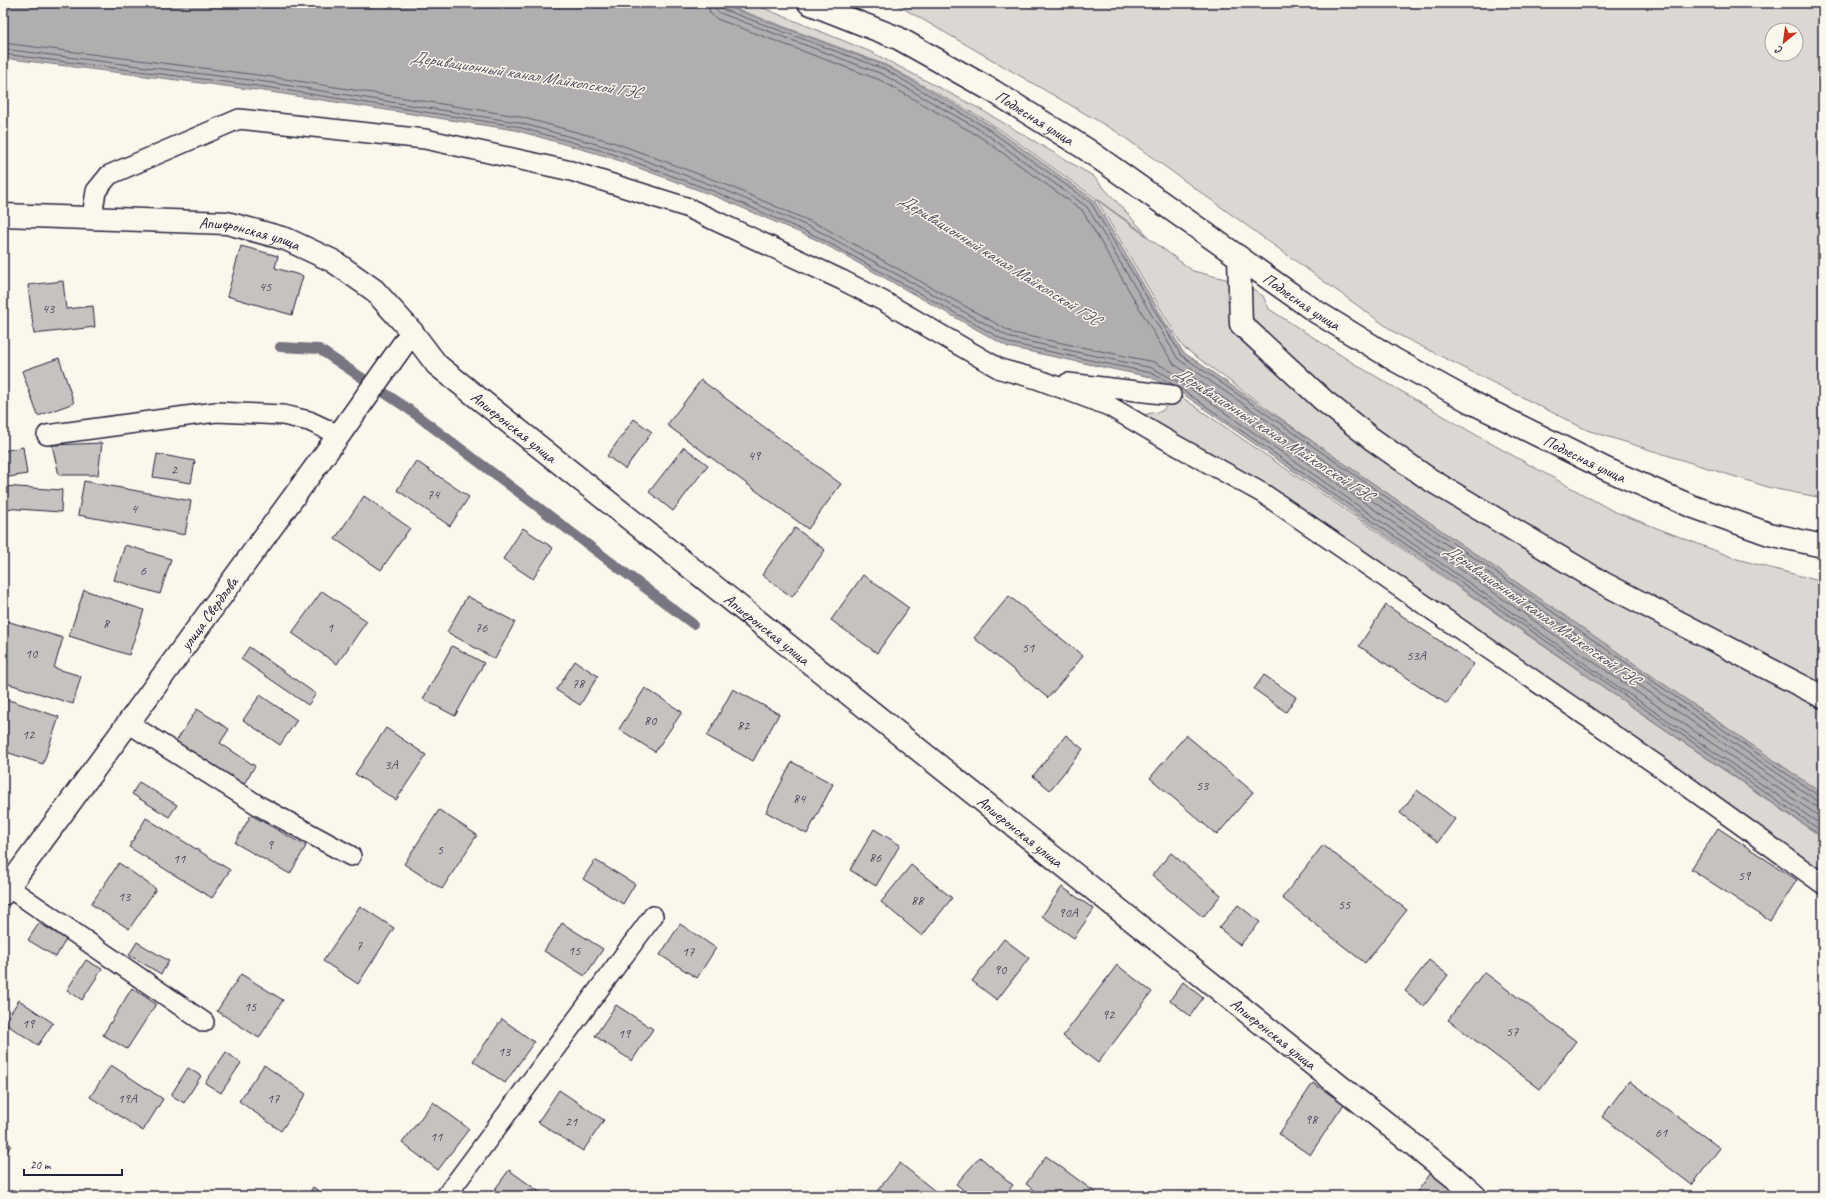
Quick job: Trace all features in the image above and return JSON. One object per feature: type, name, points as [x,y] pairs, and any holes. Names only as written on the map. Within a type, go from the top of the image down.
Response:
[{"type":"street","name":"Подлесная улица","points":[[809,3],[898,38],[992,91],[1086,149],[1315,311],[1395,360],[1471,402],[1547,438],[1606,470],[1691,506],[1769,534],[1823,546]]},
{"type":"street","name":"Апшеронская улица","points":[[3,215],[227,223],[286,239],[333,261],[374,290],[412,332],[437,365],[1456,1178],[1475,1196]]},
{"type":"street","points":[[1239,257],[1241,324],[1323,400],[1372,440],[1429,479],[1603,583],[1823,697]]},
{"type":"street","name":"улица Свердлова","points":[[6,891],[340,435],[412,332]]},
{"type":"lane","points":[[92,217],[96,191],[109,174],[239,119],[425,139],[571,171],[686,207],[842,280],[883,301],[1000,369],[1037,379],[1109,406],[1264,494],[1673,776],[1823,884]]},
{"type":"lane","points":[[1037,379],[1171,395]]},
{"type":"lane","points":[[47,435],[216,412],[283,415],[309,421],[340,435]]},
{"type":"lane","points":[[128,723],[261,807],[351,856]]},
{"type":"lane","points":[[6,891],[204,1022]]},
{"type":"lane","points":[[446,1196],[654,916]]},
{"type":"shaded area","points":[[721,3],[751,3],[871,52],[980,109],[1093,176],[1148,236],[989,122],[886,65]]},
{"type":"shaded area","points":[[894,3],[1823,3],[1823,498],[1771,488],[1587,430],[1397,334],[1117,132]]},
{"type":"shaded area","points":[[1096,199],[1193,271],[1246,284],[1263,296],[1269,309],[1353,363],[1483,439],[1613,511],[1737,559],[1823,582],[1823,795],[1342,463],[1183,347]]},
{"type":"shaded area","points":[[1177,394],[1823,838],[1823,883],[1133,417],[1162,411]]},
{"type":"water","name":"Деривационный канал Майкопской ГЭС","points":[[3,3],[718,3],[886,66],[987,123],[1094,200],[1183,352],[1823,794],[1823,837],[1609,691],[1183,394],[1150,377],[1008,347],[817,240],[717,197],[609,157],[515,130],[264,91],[3,58]]},
{"type":"building","points":[[241,246],[278,256],[275,268],[303,276],[292,315],[227,296]]},
{"type":"building","points":[[63,281],[66,309],[93,306],[95,327],[34,334],[28,285]]},
{"type":"building","points":[[59,358],[74,403],[38,416],[22,371]]},
{"type":"building","points":[[701,380],[841,484],[808,529],[667,425]]},
{"type":"building","points":[[634,419],[652,432],[625,469],[607,456]]},
{"type":"building","points":[[102,443],[98,475],[59,475],[52,445]]},
{"type":"building","points":[[23,447],[27,474],[3,478],[3,451]]},
{"type":"building","points":[[684,447],[708,465],[673,511],[649,492]]},
{"type":"building","points":[[157,454],[195,461],[191,483],[153,477]]},
{"type":"building","points":[[416,461],[469,497],[450,526],[397,490]]},
{"type":"building","points":[[84,481],[191,501],[185,535],[78,515]]},
{"type":"building","points":[[3,486],[62,490],[61,512],[3,508]]},
{"type":"building","points":[[364,496],[410,528],[381,570],[335,539]]},
{"type":"building","points":[[523,528],[553,548],[533,579],[503,559]]},
{"type":"building","points":[[795,528],[825,550],[792,597],[762,575]]},
{"type":"building","points":[[125,545],[171,559],[160,594],[114,580]]},
{"type":"building","points":[[863,575],[909,608],[877,653],[831,620]]},
{"type":"building","points":[[84,590],[144,610],[129,655],[69,636]]},
{"type":"building","points":[[322,591],[367,621],[337,664],[292,633]]},
{"type":"building","points":[[467,596],[515,622],[495,659],[447,632]]},
{"type":"building","points":[[1009,596],[1083,656],[1048,698],[974,638]]},
{"type":"building","points":[[1386,605],[1474,664],[1447,704],[1359,646]]},
{"type":"building","points":[[3,620],[63,638],[54,668],[81,676],[73,704],[3,682]]},
{"type":"building","points":[[452,646],[484,663],[455,716],[423,699]]},
{"type":"building","points":[[249,647],[316,694],[308,705],[241,659]]},
{"type":"building","points":[[575,661],[598,676],[580,705],[556,690]]},
{"type":"building","points":[[1264,675],[1296,697],[1286,712],[1254,689]]},
{"type":"building","points":[[645,688],[682,712],[655,752],[619,729]]},
{"type":"building","points":[[733,689],[779,714],[753,761],[707,736]]},
{"type":"building","points":[[260,695],[297,720],[280,745],[243,720]]},
{"type":"building","points":[[3,698],[59,717],[43,764],[3,751]]},
{"type":"building","points":[[197,709],[229,729],[220,743],[255,766],[242,787],[175,743]]},
{"type":"building","points":[[386,728],[426,755],[396,800],[355,774]]},
{"type":"building","points":[[1066,735],[1083,749],[1050,790],[1033,776]]},
{"type":"building","points":[[1186,735],[1253,792],[1217,835],[1150,778]]},
{"type":"building","points":[[792,762],[833,784],[807,834],[766,812]]},
{"type":"building","points":[[139,782],[177,805],[169,817],[132,794]]},
{"type":"building","points":[[1417,790],[1455,819],[1438,842],[1400,813]]},
{"type":"building","points":[[439,810],[477,835],[442,889],[404,864]]},
{"type":"building","points":[[251,815],[306,846],[290,874],[235,843]]},
{"type":"building","points":[[146,818],[230,870],[212,898],[129,847]]},
{"type":"building","points":[[1718,828],[1797,880],[1770,921],[1691,869]]},
{"type":"building","points":[[874,829],[900,845],[876,886],[850,870]]},
{"type":"building","points":[[1323,845],[1407,910],[1365,963],[1282,898]]},
{"type":"building","points":[[1171,853],[1221,895],[1203,917],[1152,875]]},
{"type":"building","points":[[595,860],[635,884],[623,904],[583,879]]},
{"type":"building","points":[[119,863],[156,889],[129,929],[91,904]]},
{"type":"building","points":[[911,865],[952,898],[922,936],[881,902]]},
{"type":"building","points":[[1062,887],[1094,909],[1074,938],[1042,916]]},
{"type":"building","points":[[1238,905],[1260,922],[1240,945],[1219,928]]},
{"type":"building","points":[[360,906],[394,928],[358,984],[323,961]]},
{"type":"building","points":[[39,923],[66,939],[56,957],[28,940]]},
{"type":"building","points":[[562,923],[603,949],[585,976],[544,951]]},
{"type":"building","points":[[680,924],[716,948],[697,978],[660,955]]},
{"type":"building","points":[[1004,939],[1029,958],[997,1000],[972,981]]},
{"type":"building","points":[[137,942],[169,961],[161,974],[129,955]]},
{"type":"building","points":[[86,960],[102,969],[82,1000],[67,990]]},
{"type":"building","points":[[1429,960],[1448,975],[1424,1006],[1405,991]]},
{"type":"building","points":[[1117,965],[1152,992],[1098,1063],[1063,1036]]},
{"type":"building","points":[[1484,972],[1576,1041],[1540,1089],[1448,1020]]},
{"type":"building","points":[[241,974],[283,1000],[259,1038],[217,1011]]},
{"type":"building","points":[[1183,982],[1203,998],[1190,1016],[1170,1000]]},
{"type":"building","points":[[132,988],[156,1004],[127,1049],[103,1035]]},
{"type":"building","points":[[19,1000],[53,1023],[38,1045],[4,1023]]},
{"type":"building","points":[[616,1005],[653,1029],[632,1061],[595,1036]]},
{"type":"building","points":[[502,1019],[534,1042],[505,1083],[473,1061]]},
{"type":"building","points":[[226,1052],[241,1063],[221,1093],[205,1083]]},
{"type":"building","points":[[111,1065],[163,1099],[143,1131],[90,1097]]},
{"type":"building","points":[[264,1065],[306,1094],[281,1131],[239,1101]]},
{"type":"building","points":[[188,1068],[201,1076],[184,1103],[171,1095]]},
{"type":"building","points":[[1629,1081],[1720,1148],[1692,1185],[1602,1117]]},
{"type":"building","points":[[1313,1083],[1344,1104],[1310,1155],[1279,1134]]},
{"type":"building","points":[[559,1090],[604,1120],[583,1151],[538,1122]]},
{"type":"building","points":[[433,1102],[469,1129],[438,1170],[402,1143]]},
{"type":"building","points":[[3,1140],[11,1145],[3,1159]]},
{"type":"building","points":[[1046,1156],[1100,1196],[1042,1196],[1026,1184]]},
{"type":"building","points":[[980,1157],[1013,1185],[1004,1196],[970,1196],[956,1184]]},
{"type":"building","points":[[900,1163],[935,1191],[931,1196],[873,1196]]},
{"type":"building","points":[[509,1170],[545,1196],[490,1196]]},
{"type":"building","points":[[1431,1173],[1462,1196],[1414,1196]]},
{"type":"building","points":[[313,1187],[326,1196],[308,1196]]},
{"type":"waterway","points":[[280,347],[319,349],[407,408],[693,624]]}]
